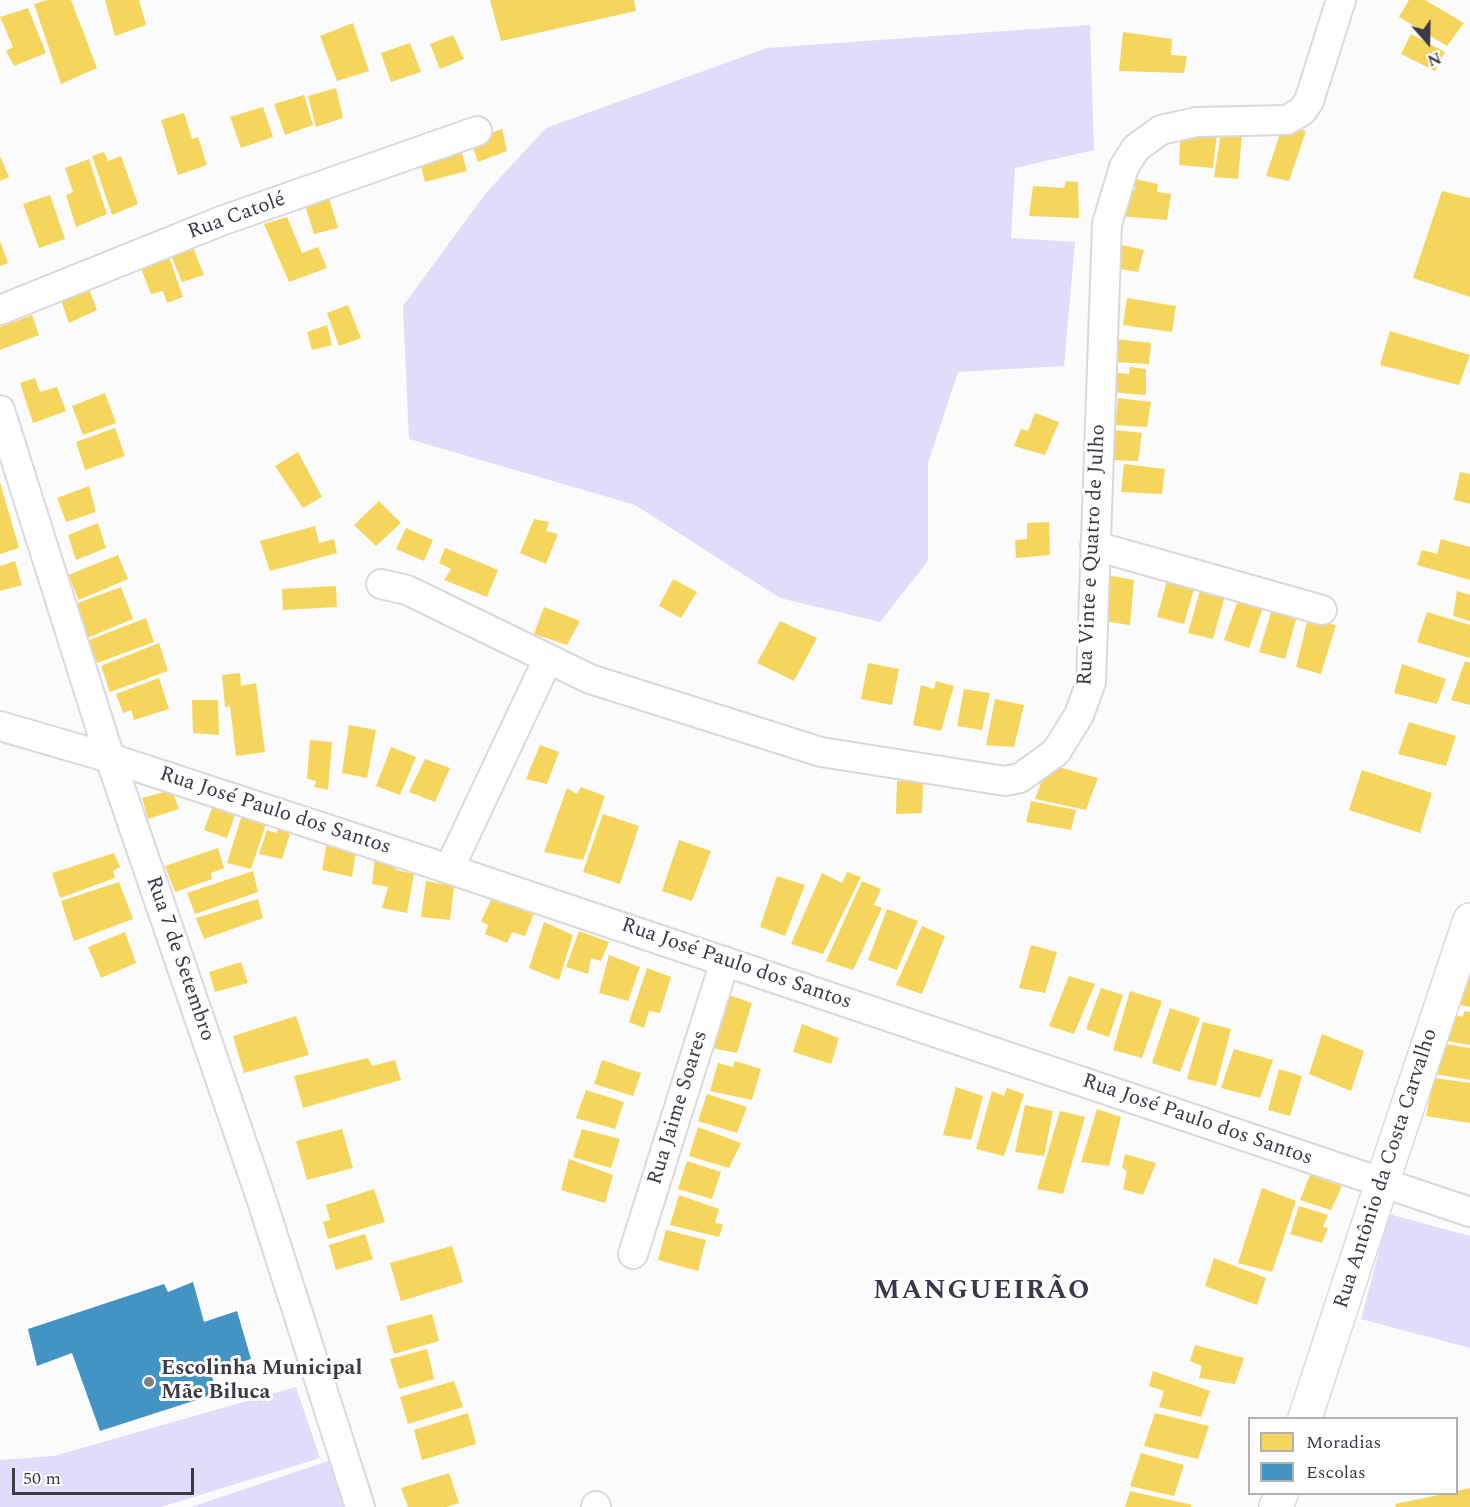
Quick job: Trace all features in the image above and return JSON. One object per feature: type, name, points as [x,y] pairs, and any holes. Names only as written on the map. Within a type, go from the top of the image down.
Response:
[{"type":"street","name":"Rua Vinte e Quatro de Julho","points":[[381,584],[407,590],[590,679],[821,752],[1005,781],[1020,778],[1056,752],[1079,716],[1091,681],[1107,224],[1125,167],[1136,148],[1161,130],[1196,122],[1287,120],[1302,111],[1309,101],[1341,0]]},
{"type":"street","name":"Rua Catolé","points":[[0,310],[221,221],[477,131]]},
{"type":"street","name":"Rua 7 de Setembro","points":[[0,410],[110,758],[261,1198],[360,1507]]},
{"type":"street","points":[[1095,546],[1322,610]]},
{"type":"street","points":[[449,869],[549,659]]},
{"type":"street","name":"Rua José Paulo dos Santos","points":[[0,726],[110,758],[449,869],[1470,1212]]},
{"type":"street","name":"Rua Antônio da Costa Carvalho","points":[[1306,1417],[1470,920]]},
{"type":"street","name":"Rua Jaime Soares","points":[[633,1254],[725,961]]},
{"type":"shaded area","points":[[1090,25],[1094,150],[1015,168],[1011,238],[1075,242],[1064,366],[958,372],[928,463],[928,561],[880,622],[780,598],[635,505],[409,439],[403,306],[486,193],[546,128],[767,48]]},
{"type":"shaded area","points":[[1389,1214],[1470,1236],[1470,1348],[1361,1319]]},
{"type":"shaded area","points":[[296,1387],[320,1458],[161,1507],[0,1507],[0,1460],[54,1456]]},
{"type":"shaded area","points":[[334,1459],[349,1507],[191,1507]]},
{"type":"building: Moradias","points":[[47,0],[71,0],[97,68],[61,84],[34,4]]},
{"type":"building: Moradias","points":[[105,0],[139,0],[146,25],[115,36]]},
{"type":"building: Moradias","points":[[490,0],[634,0],[636,11],[501,41]]},
{"type":"building: Moradias","points":[[1409,0],[1425,0],[1464,23],[1447,46],[1399,17]]},
{"type":"building: Moradias","points":[[28,8],[46,53],[14,66],[6,51],[13,47],[0,17]]},
{"type":"building: Moradias","points":[[353,23],[369,71],[337,81],[320,36]]},
{"type":"building: Moradias","points":[[1123,32],[1172,39],[1171,55],[1187,56],[1184,73],[1119,71]]},
{"type":"building: Moradias","points":[[1411,34],[1445,52],[1435,71],[1401,54]]},
{"type":"building: Moradias","points":[[453,35],[464,59],[440,69],[430,44]]},
{"type":"building: Moradias","points":[[410,43],[421,72],[391,82],[381,53]]},
{"type":"building: Moradias","points":[[336,88],[343,118],[316,127],[308,96]]},
{"type":"building: Moradias","points":[[304,95],[313,125],[285,135],[274,104]]},
{"type":"building: Moradias","points":[[263,107],[273,137],[241,148],[230,117]]},
{"type":"building: Moradias","points":[[184,113],[192,139],[198,137],[207,165],[178,175],[161,120]]},
{"type":"building: Moradias","points":[[1283,125],[1306,131],[1289,181],[1266,176]]},
{"type":"building: Moradias","points":[[502,129],[507,151],[478,162],[470,140]]},
{"type":"building: Moradias","points":[[1181,129],[1217,134],[1213,168],[1179,165]]},
{"type":"building: Moradias","points":[[1221,132],[1242,134],[1238,179],[1214,177]]},
{"type":"building: Moradias","points":[[461,150],[467,171],[425,182],[420,162]]},
{"type":"building: Moradias","points":[[104,152],[108,161],[121,156],[138,204],[112,215],[92,156]]},
{"type":"building: Moradias","points":[[0,156],[9,177],[0,181]]},
{"type":"building: Moradias","points":[[89,159],[107,214],[76,227],[66,195],[73,192],[65,168]]},
{"type":"building: Moradias","points":[[1135,179],[1158,184],[1157,192],[1171,194],[1167,220],[1120,216],[1123,189],[1135,190]]},
{"type":"building: Moradias","points":[[1066,181],[1078,182],[1079,218],[1029,216],[1033,186],[1064,188]]},
{"type":"building: Moradias","points":[[327,191],[338,228],[314,234],[303,199]]},
{"type":"building: Moradias","points":[[1442,191],[1470,198],[1470,297],[1413,278]]},
{"type":"building: Moradias","points":[[50,195],[65,239],[39,248],[23,204]]},
{"type":"building: Moradias","points":[[287,217],[302,253],[318,247],[327,268],[289,282],[264,224]]},
{"type":"building: Moradias","points":[[0,241],[8,263],[0,266]]},
{"type":"building: Moradias","points":[[1118,244],[1144,250],[1138,272],[1120,269],[1121,263],[1113,262]]},
{"type":"building: Moradias","points":[[192,245],[204,275],[182,282],[170,253]]},
{"type":"building: Moradias","points":[[168,254],[183,297],[167,303],[163,291],[151,294],[140,266]]},
{"type":"building: Moradias","points":[[89,289],[97,310],[69,323],[61,300]]},
{"type":"building: Moradias","points":[[1127,298],[1176,306],[1172,332],[1123,325]]},
{"type":"building: Moradias","points":[[348,305],[361,338],[339,346],[327,313]]},
{"type":"building: Moradias","points":[[32,315],[39,335],[0,350],[0,327]]},
{"type":"building: Moradias","points":[[327,325],[332,345],[312,350],[307,332]]},
{"type":"building: Moradias","points":[[1390,331],[1470,355],[1459,385],[1380,365]]},
{"type":"building: Moradias","points":[[1115,339],[1151,343],[1149,364],[1114,362]]},
{"type":"building: Moradias","points":[[1130,367],[1146,369],[1146,395],[1108,392],[1110,372],[1129,374]]},
{"type":"building: Moradias","points":[[35,378],[40,392],[57,387],[66,411],[33,423],[20,383]]},
{"type":"building: Moradias","points":[[105,393],[116,423],[83,435],[72,406]]},
{"type":"building: Moradias","points":[[1118,398],[1151,402],[1147,427],[1115,425]]},
{"type":"building: Moradias","points":[[1035,413],[1059,422],[1045,455],[1014,446],[1021,429],[1028,431]]},
{"type":"building: Moradias","points":[[115,428],[125,456],[85,470],[76,442]]},
{"type":"building: Moradias","points":[[1114,430],[1142,433],[1138,461],[1111,460]]},
{"type":"building: Moradias","points":[[298,452],[322,497],[303,508],[275,466]]},
{"type":"building: Moradias","points":[[1124,464],[1165,469],[1162,494],[1121,492]]},
{"type":"building: Moradias","points":[[1460,472],[1470,474],[1470,504],[1454,500]]},
{"type":"building: Moradias","points":[[0,482],[19,548],[0,554]]},
{"type":"building: Moradias","points":[[89,486],[96,512],[66,522],[57,498]]},
{"type":"building: Moradias","points":[[379,501],[401,523],[376,546],[354,525]]},
{"type":"building: Moradias","points":[[534,519],[549,522],[546,531],[558,534],[546,564],[520,553]]},
{"type":"building: Moradias","points":[[1049,522],[1050,555],[1016,558],[1015,540],[1027,539],[1027,523]]},
{"type":"building: Moradias","points":[[98,523],[106,548],[76,560],[68,535]]},
{"type":"building: Moradias","points":[[315,526],[319,543],[334,539],[337,553],[270,571],[260,541]]},
{"type":"building: Moradias","points":[[406,528],[433,540],[424,561],[396,549]]},
{"type":"building: Moradias","points":[[1441,539],[1470,547],[1470,580],[1417,565],[1422,550],[1437,554]]},
{"type":"building: Moradias","points":[[445,548],[498,570],[487,597],[444,580],[451,569],[439,563]]},
{"type":"building: Moradias","points":[[118,555],[128,579],[79,600],[68,575]]},
{"type":"building: Moradias","points":[[15,561],[22,585],[0,591],[0,566]]},
{"type":"building: Moradias","points":[[1169,574],[1196,582],[1184,624],[1157,617]]},
{"type":"building: Moradias","points":[[1107,575],[1134,580],[1130,625],[1103,621]]},
{"type":"building: Moradias","points":[[673,579],[697,592],[681,618],[659,606]]},
{"type":"building: Moradias","points":[[1202,583],[1226,592],[1213,639],[1188,633]]},
{"type":"building: Moradias","points":[[336,586],[337,607],[283,610],[282,589]]},
{"type":"building: Moradias","points":[[121,587],[133,619],[87,638],[75,604]]},
{"type":"building: Moradias","points":[[1457,591],[1470,595],[1470,621],[1453,616]]},
{"type":"building: Moradias","points":[[1239,597],[1264,605],[1249,648],[1224,640]]},
{"type":"building: Moradias","points":[[544,607],[580,621],[567,645],[534,634]]},
{"type":"building: Moradias","points":[[1272,609],[1297,616],[1285,659],[1259,652]]},
{"type":"building: Moradias","points":[[1427,612],[1470,625],[1470,658],[1417,642]]},
{"type":"building: Moradias","points":[[146,618],[154,642],[97,663],[89,640]]},
{"type":"building: Moradias","points":[[1308,618],[1336,625],[1321,674],[1296,667]]},
{"type":"building: Moradias","points":[[780,621],[817,638],[794,681],[757,663]]},
{"type":"building: Moradias","points":[[159,643],[168,671],[110,692],[101,666]]},
{"type":"building: Moradias","points":[[1465,661],[1470,663],[1470,705],[1451,700]]},
{"type":"building: Moradias","points":[[868,663],[899,669],[892,705],[861,699]]},
{"type":"building: Moradias","points":[[1402,664],[1446,679],[1437,704],[1394,693]]},
{"type":"building: Moradias","points":[[240,673],[241,686],[256,683],[265,752],[236,756],[230,706],[225,707],[222,675]]},
{"type":"building: Moradias","points":[[159,678],[169,709],[134,720],[131,710],[123,713],[116,694]]},
{"type":"building: Moradias","points":[[936,681],[954,686],[941,731],[913,725],[921,685],[934,689]]},
{"type":"building: Moradias","points":[[964,689],[990,693],[982,730],[957,726]]},
{"type":"building: Moradias","points":[[995,699],[1024,705],[1014,747],[986,745]]},
{"type":"building: Moradias","points":[[192,700],[218,700],[219,735],[193,733]]},
{"type":"building: Moradias","points":[[1409,722],[1456,736],[1446,766],[1398,754]]},
{"type":"building: Moradias","points":[[349,725],[376,730],[367,778],[342,773]]},
{"type":"building: Moradias","points":[[310,740],[332,742],[328,790],[314,787],[316,781],[307,779]]},
{"type":"building: Moradias","points":[[540,745],[559,752],[547,784],[526,779]]},
{"type":"building: Moradias","points":[[391,747],[416,757],[400,795],[376,786]]},
{"type":"building: Moradias","points":[[425,759],[450,768],[435,802],[409,792]]},
{"type":"building: Moradias","points":[[1048,764],[1098,778],[1086,810],[1035,799]]},
{"type":"building: Moradias","points":[[1362,770],[1432,793],[1420,833],[1349,810]]},
{"type":"building: Moradias","points":[[897,781],[923,781],[922,813],[896,814]]},
{"type":"building: Moradias","points":[[581,787],[605,796],[583,860],[544,852],[567,788],[577,794]]},
{"type":"building: Moradias","points":[[172,790],[179,809],[148,819],[142,798]]},
{"type":"building: Moradias","points":[[1031,801],[1076,810],[1071,830],[1026,822]]},
{"type":"building: Moradias","points":[[213,805],[236,812],[227,838],[204,830]]},
{"type":"building: Moradias","points":[[603,814],[639,826],[620,884],[583,872]]},
{"type":"building: Moradias","points":[[242,815],[266,824],[251,869],[227,863]]},
{"type":"building: Moradias","points":[[278,829],[290,834],[282,859],[259,854],[267,830],[276,833]]},
{"type":"building: Moradias","points":[[679,840],[711,851],[692,901],[662,891]]},
{"type":"building: Moradias","points":[[327,843],[356,850],[352,877],[322,870]]},
{"type":"building: Moradias","points":[[218,848],[224,868],[211,873],[212,879],[175,892],[165,866]]},
{"type":"building: Moradias","points":[[114,853],[120,867],[113,871],[115,878],[60,898],[52,873]]},
{"type":"building: Moradias","points":[[375,856],[396,863],[396,870],[414,874],[407,913],[382,908],[388,887],[372,884]]},
{"type":"building: Moradias","points":[[253,871],[258,892],[195,914],[187,893]]},
{"type":"building: Moradias","points":[[847,872],[861,877],[823,954],[791,944],[822,873],[842,883]]},
{"type":"building: Moradias","points":[[777,876],[805,885],[785,936],[760,927]]},
{"type":"building: Moradias","points":[[426,881],[454,886],[450,920],[421,917]]},
{"type":"building: Moradias","points":[[862,881],[881,889],[874,905],[882,908],[853,970],[826,961]]},
{"type":"building: Moradias","points":[[119,882],[133,919],[74,941],[61,901]]},
{"type":"building: Moradias","points":[[492,898],[534,913],[525,936],[512,932],[507,943],[485,934],[488,925],[481,921]]},
{"type":"building: Moradias","points":[[258,899],[263,918],[204,939],[196,918]]},
{"type":"building: Moradias","points":[[887,909],[918,921],[897,970],[868,960]]},
{"type":"building: Moradias","points":[[544,922],[573,935],[559,980],[529,968]]},
{"type":"building: Moradias","points":[[922,926],[945,936],[922,994],[896,985]]},
{"type":"building: Moradias","points":[[579,931],[609,942],[601,961],[591,958],[588,974],[566,967]]},
{"type":"building: Moradias","points":[[125,932],[136,963],[101,978],[88,947]]},
{"type":"building: Moradias","points":[[1031,945],[1057,952],[1045,993],[1019,988]]},
{"type":"building: Moradias","points":[[609,955],[640,967],[628,1001],[599,993]]},
{"type":"building: Moradias","points":[[241,962],[248,983],[215,992],[209,972]]},
{"type":"building: Moradias","points":[[647,968],[671,977],[660,1013],[649,1011],[644,1028],[629,1022]]},
{"type":"building: Moradias","points":[[1069,976],[1095,984],[1074,1034],[1049,1026]]},
{"type":"building: Moradias","points":[[1466,977],[1470,978],[1470,1007],[1459,1005]]},
{"type":"building: Moradias","points":[[1101,988],[1123,995],[1109,1037],[1086,1029]]},
{"type":"building: Moradias","points":[[1130,991],[1162,1001],[1142,1058],[1113,1050]]},
{"type":"building: Moradias","points":[[729,995],[752,1003],[737,1053],[712,1048]]},
{"type":"building: Moradias","points":[[1170,1008],[1200,1018],[1180,1072],[1152,1063]]},
{"type":"building: Moradias","points":[[1465,1011],[1470,1012],[1470,1045],[1447,1041],[1453,1014],[1462,1017]]},
{"type":"building: Moradias","points":[[296,1016],[309,1055],[244,1073],[233,1036]]},
{"type":"building: Moradias","points":[[1203,1022],[1231,1029],[1216,1086],[1187,1079]]},
{"type":"building: Moradias","points":[[802,1024],[839,1038],[831,1064],[793,1052]]},
{"type":"building: Moradias","points":[[1322,1034],[1364,1051],[1351,1091],[1309,1074]]},
{"type":"building: Moradias","points":[[1441,1043],[1470,1048],[1470,1080],[1435,1074]]},
{"type":"building: Moradias","points":[[1234,1049],[1273,1060],[1260,1098],[1221,1088]]},
{"type":"building: Moradias","points":[[368,1058],[372,1066],[395,1060],[401,1080],[303,1108],[294,1076]]},
{"type":"building: Moradias","points":[[602,1060],[641,1073],[633,1096],[594,1084]]},
{"type":"building: Moradias","points":[[735,1061],[761,1069],[752,1100],[710,1091],[718,1063],[733,1067]]},
{"type":"building: Moradias","points":[[1279,1069],[1302,1076],[1290,1116],[1268,1110]]},
{"type":"building: Moradias","points":[[1434,1078],[1470,1083],[1470,1123],[1426,1116]]},
{"type":"building: Moradias","points":[[956,1087],[983,1096],[971,1140],[943,1135]]},
{"type":"building: Moradias","points":[[1007,1088],[1024,1094],[1004,1156],[976,1149],[992,1091],[1004,1096]]},
{"type":"building: Moradias","points":[[586,1090],[624,1102],[615,1129],[576,1118]]},
{"type":"building: Moradias","points":[[707,1094],[747,1107],[737,1133],[698,1121]]},
{"type":"building: Moradias","points":[[1025,1105],[1053,1111],[1044,1156],[1015,1152]]},
{"type":"building: Moradias","points":[[1097,1109],[1121,1117],[1109,1166],[1081,1162]]},
{"type":"building: Moradias","points":[[1060,1111],[1085,1117],[1063,1194],[1037,1189]]},
{"type":"building: Moradias","points":[[698,1127],[741,1143],[729,1168],[689,1156]]},
{"type":"building: Moradias","points":[[342,1129],[353,1168],[307,1180],[296,1141]]},
{"type":"building: Moradias","points":[[582,1129],[620,1139],[611,1168],[573,1157]]},
{"type":"building: Moradias","points":[[1125,1154],[1156,1163],[1143,1195],[1123,1189],[1127,1171],[1122,1168]]},
{"type":"building: Moradias","points":[[569,1159],[613,1175],[605,1203],[561,1190]]},
{"type":"building: Moradias","points":[[687,1161],[721,1172],[712,1199],[678,1189]]},
{"type":"building: Moradias","points":[[1310,1175],[1342,1186],[1331,1210],[1300,1200]]},
{"type":"building: Moradias","points":[[1262,1188],[1296,1201],[1272,1272],[1238,1263]]},
{"type":"building: Moradias","points":[[374,1189],[385,1222],[328,1239],[323,1222],[330,1220],[326,1205]]},
{"type":"building: Moradias","points":[[679,1195],[719,1209],[715,1223],[723,1224],[719,1237],[670,1225]]},
{"type":"building: Moradias","points":[[1299,1206],[1328,1215],[1323,1227],[1328,1228],[1322,1243],[1290,1234]]},
{"type":"building: Moradias","points":[[666,1230],[706,1240],[698,1271],[658,1260]]},
{"type":"building: Moradias","points":[[365,1234],[373,1259],[336,1270],[329,1245]]},
{"type":"building: Moradias","points":[[452,1246],[463,1282],[401,1301],[390,1263]]},
{"type":"building: Moradias","points":[[1214,1258],[1266,1278],[1257,1305],[1205,1286]]},
{"type":"building: Moradias","points":[[432,1314],[439,1341],[394,1354],[386,1326]]},
{"type":"building: Moradias","points":[[1195,1345],[1244,1358],[1235,1384],[1199,1378],[1202,1366],[1190,1361]]},
{"type":"building: Moradias","points":[[427,1349],[434,1379],[399,1389],[390,1359]]},
{"type":"building: Moradias","points":[[1153,1371],[1210,1391],[1201,1417],[1159,1407],[1164,1391],[1149,1386]]},
{"type":"building: Moradias","points":[[454,1381],[463,1407],[408,1424],[400,1397]]},
{"type":"building: Moradias","points":[[468,1413],[476,1444],[422,1460],[414,1430]]},
{"type":"building: Moradias","points":[[1155,1413],[1209,1426],[1198,1459],[1144,1446]]},
{"type":"building: Moradias","points":[[1141,1453],[1184,1465],[1174,1496],[1130,1486]]},
{"type":"building: Moradias","points":[[449,1473],[459,1503],[446,1507],[408,1507],[401,1488]]},
{"type":"building: Moradias","points":[[1470,1488],[1470,1507],[1396,1507],[1395,1504],[1439,1495],[1458,1495],[1458,1491]]},
{"type":"building: Moradias","points":[[1130,1491],[1192,1505],[1191,1507],[1125,1507]]},
{"type":"building: Escolas","points":[[193,1282],[204,1322],[237,1311],[251,1359],[210,1372],[218,1393],[100,1431],[72,1353],[37,1366],[28,1329],[164,1284],[168,1292]]},
{"type":"place","name":"Escolinha Municipal Mãe Biluca","points":[[149,1382]]},
{"type":"district","name":"MANGUEIRÃO","points":[[982,1293]]}]
